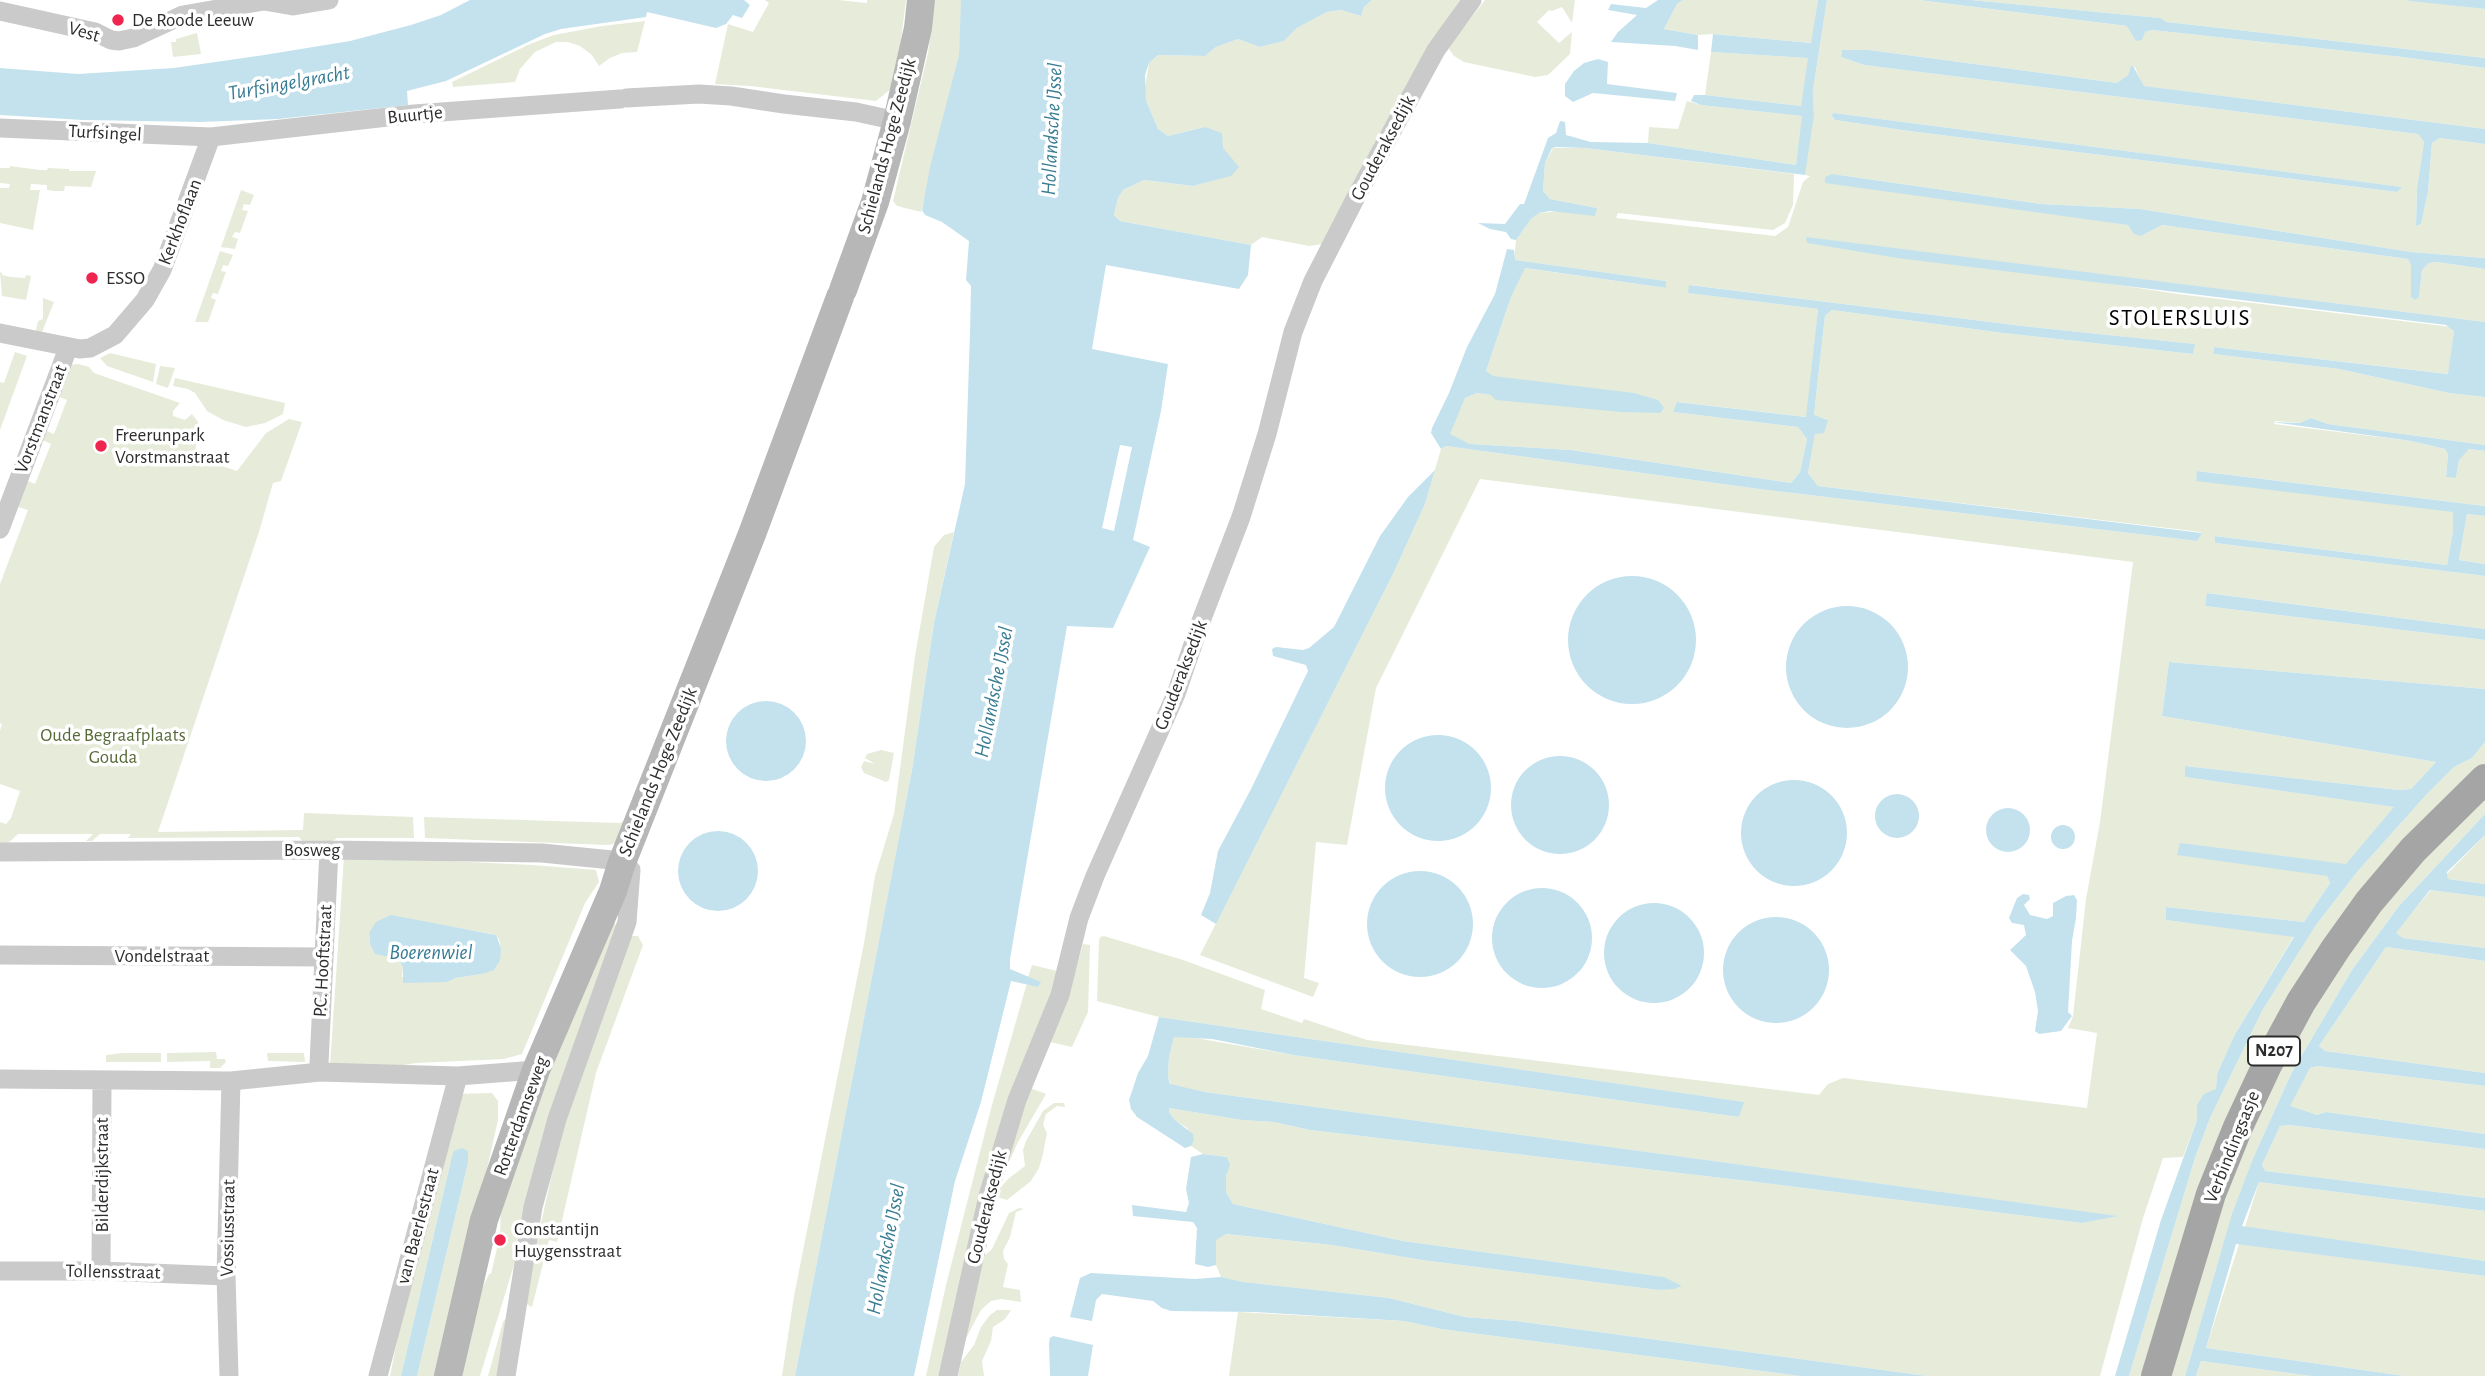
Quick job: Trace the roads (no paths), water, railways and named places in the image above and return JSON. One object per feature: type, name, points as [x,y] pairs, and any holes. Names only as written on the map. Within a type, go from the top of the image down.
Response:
[{"type":"main road","name":"Schielands Hoge Zeedijk","points":[[621,865],[752,534],[875,202],[897,121],[918,28],[921,0]]},
{"type":"main road","name":"Verbindingsasje","points":[[2156,1376],[2211,1194],[2268,1063],[2308,991],[2369,902],[2413,850],[2485,779]]},
{"type":"main road","name":"Rotterdamseweg","points":[[448,1376],[484,1220],[536,1070],[613,891],[621,865]]},
{"type":"street","name":"Vest","points":[[3,8],[119,41],[132,38],[181,7],[264,1],[293,6],[329,0]]},
{"type":"street","name":"Gouderaksedijk","points":[[948,1376],[988,1196],[1017,1100],[1060,995],[1079,918],[1095,876],[1176,694],[1241,517],[1267,434],[1293,332],[1313,281],[1362,186],[1446,33],[1472,0]]},
{"type":"street","name":"Buurtje","points":[[211,137],[414,114],[699,94],[856,112],[897,121]]},
{"type":"street","name":"Turfsingel","points":[[0,128],[211,137]]},
{"type":"street","name":"Kerkhoflaan","points":[[68,348],[90,348],[115,335],[145,300],[162,270],[211,137]]},
{"type":"street","points":[[0,333],[68,348]]},
{"type":"street","name":"Vorstmanstraat","points":[[0,529],[68,348]]},
{"type":"street","name":"Bosweg","points":[[0,852],[329,850],[542,853],[612,860],[621,865]]},
{"type":"street","name":"P.C. Hooftstraat","points":[[320,1072],[329,850]]},
{"type":"street","name":"Schielands Hoge Zeedijk","points":[[506,1376],[533,1206],[557,1119],[627,922],[631,870],[621,865]]},
{"type":"street","name":"Vondelstraat","points":[[0,955],[323,957]]},
{"type":"street","points":[[0,1079],[231,1081],[320,1072],[458,1076],[536,1070]]},
{"type":"street","name":"van Baerlestraat","points":[[378,1376],[458,1076]]},
{"type":"street","name":"Bilderdijkstraat","points":[[102,1080],[102,1271]]},
{"type":"street","name":"Vossiusstraat","points":[[229,1376],[226,1276],[231,1081]]},
{"type":"street","name":"Tollensstraat","points":[[0,1271],[102,1271],[226,1276]]},
{"type":"water","name":"Turfsingelgracht","points":[[470,0],[744,0],[750,5],[742,18],[733,15],[726,24],[716,28],[647,12],[646,17],[561,29],[446,81],[407,91],[408,105],[278,119],[200,122],[0,115],[0,68],[78,74],[174,68],[264,55],[350,41],[411,25],[441,15]]},
{"type":"water","name":"Hollandsche IJssel","points":[[961,0],[1372,0],[1364,7],[1361,16],[1341,10],[1327,12],[1297,28],[1284,41],[1260,47],[1238,39],[1216,47],[1205,56],[1158,55],[1149,63],[1145,75],[1146,100],[1158,129],[1168,136],[1205,127],[1222,133],[1223,148],[1239,167],[1231,176],[1193,186],[1144,180],[1123,190],[1114,215],[1120,221],[1251,245],[1248,275],[1239,289],[1106,265],[1092,349],[1168,364],[1161,411],[1133,540],[1150,547],[1113,628],[1067,626],[1010,959],[1010,969],[1041,982],[1038,987],[1011,981],[981,1102],[955,1181],[914,1376],[795,1376],[912,770],[934,623],[965,484],[971,286],[966,280],[969,241],[942,222],[925,215],[922,210],[930,167],[959,55]]},
{"type":"water","points":[[1658,0],[1683,0],[1677,4],[1664,29],[1698,35],[1698,50],[1611,42],[1637,15],[1608,10],[1611,4],[1646,8]]},
{"type":"water","points":[[1818,0],[1827,0],[1813,90],[1814,115],[1805,175],[1585,148],[1556,147],[1552,148],[1545,163],[1543,191],[1550,199],[1597,208],[1595,216],[1550,211],[1539,213],[1531,219],[1516,240],[1511,239],[1506,232],[1478,223],[1505,224],[1520,204],[1524,204],[1548,138],[1556,133],[1560,121],[1565,122],[1566,135],[1591,142],[1648,143],[1796,165],[1802,116],[1701,105],[1691,101],[1694,95],[1705,95],[1801,106],[1808,58],[1711,52],[1713,34],[1811,43]]},
{"type":"water","points":[[1919,0],[1971,0],[2160,18],[2167,22],[2485,58],[2485,68],[2152,30],[2145,32],[2142,40],[2136,41],[2127,26]]},
{"type":"water","points":[[2407,0],[2485,0],[2485,9],[2410,1]]},
{"type":"water","points":[[1842,50],[1869,50],[2117,83],[2128,75],[2133,66],[2144,86],[2485,129],[2485,144],[2440,138],[2432,143],[2428,192],[2421,224],[2416,226],[2417,188],[2424,142],[2418,134],[1864,65],[1841,57]]},
{"type":"water","points":[[1598,59],[1608,62],[1607,84],[1677,93],[1675,101],[1593,93],[1573,102],[1565,96],[1565,84],[1584,63]]},
{"type":"water","points":[[1834,113],[2402,187],[2397,192],[1909,131],[1835,120],[1831,115]]},
{"type":"water","points":[[1832,174],[2041,204],[2140,209],[2411,252],[2485,258],[2485,269],[2429,263],[2422,270],[2419,297],[2415,300],[2411,297],[2411,265],[2408,259],[2162,225],[2141,236],[2134,234],[2128,225],[1825,183],[1825,177]]},
{"type":"water","points":[[1806,237],[2485,322],[2485,397],[2449,393],[2339,369],[2213,354],[2214,347],[2448,374],[2454,331],[2446,325],[1897,258],[1807,243]]},
{"type":"water","points":[[1507,249],[1514,250],[1515,260],[1666,281],[1666,288],[1525,268],[1511,297],[1486,371],[1493,376],[1634,393],[1658,400],[1664,408],[1660,413],[1621,412],[1496,400],[1491,395],[1477,393],[1465,398],[1450,434],[1470,444],[1571,450],[1791,483],[1800,472],[1807,439],[1798,427],[1673,412],[1677,402],[1806,417],[1818,309],[1688,293],[1689,285],[2031,327],[2195,344],[2193,354],[2003,333],[1832,310],[1825,316],[1814,415],[1828,420],[1824,433],[1815,434],[1808,473],[1818,486],[2202,533],[2197,541],[1759,489],[1446,446],[1441,449],[1431,433],[1432,428],[1467,347],[1495,294]]},
{"type":"water","points":[[2311,418],[2328,424],[2485,445],[2485,451],[2469,449],[2459,460],[2456,478],[2446,477],[2448,454],[2445,449],[2411,441],[2272,422],[2300,423]]},
{"type":"water","points":[[1435,470],[1425,504],[1393,574],[1216,924],[1201,915],[1210,893],[1218,851],[1308,671],[1306,665],[1273,656],[1272,649],[1309,648],[1334,627],[1380,536],[1408,497]]},
{"type":"water","points":[[2197,471],[2485,506],[2485,516],[2467,514],[2459,560],[2485,564],[2485,576],[2215,543],[2215,536],[2447,565],[2453,531],[2453,512],[2196,481]]},
{"type":"water","points":[[1632,576],[1656,581],[1677,595],[1691,616],[1696,640],[1691,664],[1677,685],[1656,699],[1632,704],[1608,699],[1587,685],[1573,664],[1568,640],[1573,616],[1587,595],[1608,581]]},
{"type":"water","points":[[2207,593],[2485,629],[2485,640],[2205,606]]},
{"type":"water","points":[[1847,606],[1871,610],[1890,624],[1904,643],[1908,667],[1904,691],[1890,710],[1871,724],[1847,728],[1823,724],[1804,710],[1790,691],[1786,667],[1790,643],[1804,624],[1823,610]]},
{"type":"water","points":[[2169,662],[2485,689],[2485,742],[2472,758],[2454,767],[2427,794],[2357,872],[2316,925],[2262,1011],[2210,1118],[2195,1158],[2129,1376],[2115,1376],[2161,1220],[2197,1120],[2197,1105],[2204,1094],[2216,1089],[2217,1074],[2234,1036],[2294,937],[2166,920],[2166,907],[2304,922],[2330,883],[2327,876],[2177,855],[2180,843],[2346,864],[2394,807],[2185,777],[2185,766],[2399,790],[2411,789],[2436,762],[2162,716]]},
{"type":"water","points":[[766,701],[781,704],[794,713],[803,726],[806,741],[803,756],[794,769],[781,778],[766,781],[751,778],[738,769],[729,756],[726,741],[729,726],[738,713],[751,704]]},
{"type":"water","points":[[1438,735],[1458,739],[1476,750],[1487,768],[1491,788],[1487,808],[1476,826],[1458,837],[1438,841],[1418,837],[1400,826],[1389,808],[1385,788],[1389,768],[1400,750],[1418,739]]},
{"type":"water","points":[[1560,756],[1579,760],[1595,770],[1605,786],[1609,805],[1605,824],[1595,840],[1579,850],[1560,854],[1541,850],[1525,840],[1515,824],[1511,805],[1515,786],[1525,770],[1541,760]]},
{"type":"water","points":[[1794,780],[1814,784],[1832,795],[1843,813],[1847,833],[1843,853],[1832,871],[1814,882],[1794,886],[1774,882],[1756,871],[1745,853],[1741,833],[1745,813],[1756,795],[1774,784]]},
{"type":"water","points":[[1897,794],[1913,800],[1919,816],[1913,832],[1897,838],[1881,832],[1875,816],[1881,800]]},
{"type":"water","points":[[2008,808],[2024,814],[2030,830],[2024,846],[2008,852],[1992,846],[1986,830],[1992,814]]},
{"type":"water","points":[[2485,814],[2485,835],[2447,872],[2448,879],[2485,884],[2485,897],[2430,890],[2396,933],[2403,938],[2485,948],[2485,961],[2386,947],[2319,1046],[2325,1051],[2485,1073],[2485,1086],[2317,1066],[2310,1068],[2290,1106],[2317,1115],[2326,1112],[2485,1134],[2485,1149],[2289,1125],[2280,1126],[2262,1165],[2265,1171],[2485,1198],[2485,1211],[2259,1182],[2242,1226],[2485,1261],[2485,1276],[2236,1244],[2206,1348],[2405,1376],[2311,1376],[2201,1361],[2196,1376],[2185,1376],[2232,1214],[2254,1156],[2292,1072],[2352,970],[2399,906]]},
{"type":"water","points":[[2063,825],[2072,828],[2075,837],[2072,846],[2063,849],[2054,846],[2051,837],[2054,828]]},
{"type":"water","points":[[718,831],[733,834],[746,843],[755,856],[758,871],[755,886],[746,899],[733,908],[718,911],[703,908],[690,899],[681,886],[678,871],[681,856],[690,843],[703,834]]},
{"type":"water","points":[[1420,871],[1440,875],[1458,886],[1469,904],[1473,924],[1469,944],[1458,962],[1440,973],[1420,977],[1400,973],[1382,962],[1371,944],[1367,924],[1371,904],[1382,886],[1400,875]]},
{"type":"water","points":[[1542,888],[1561,892],[1577,903],[1588,919],[1592,938],[1588,957],[1577,973],[1561,984],[1542,988],[1523,984],[1507,973],[1496,957],[1492,938],[1496,919],[1507,903],[1523,892]]},
{"type":"water","points":[[2023,894],[2029,895],[2030,899],[2024,905],[2030,915],[2047,919],[2053,916],[2053,903],[2074,895],[2077,900],[2068,1012],[2072,1016],[2061,1031],[2039,1034],[2035,1031],[2038,1011],[2035,992],[2026,966],[2010,950],[2026,935],[2024,925],[2012,923],[2009,918],[2017,898]]},
{"type":"water","points":[[1654,903],[1673,907],[1689,918],[1700,934],[1704,953],[1700,972],[1689,988],[1673,999],[1654,1003],[1635,999],[1619,988],[1608,972],[1604,953],[1608,934],[1619,918],[1635,907]]},
{"type":"water","name":"Boerenwiel","points":[[391,915],[496,935],[501,948],[500,960],[494,970],[482,974],[447,982],[403,983],[403,967],[398,959],[375,954],[370,944],[369,933],[376,922]]},
{"type":"water","points":[[1776,917],[1796,921],[1814,932],[1825,950],[1829,970],[1825,990],[1814,1008],[1796,1019],[1776,1023],[1756,1019],[1738,1008],[1727,990],[1723,970],[1727,950],[1738,932],[1756,921]]},
{"type":"water","points":[[1159,1017],[1744,1102],[1739,1117],[1293,1055],[1212,1039],[1174,1037],[1169,1057],[1170,1084],[1205,1092],[2118,1216],[2082,1223],[1310,1130],[1274,1122],[1242,1120],[1169,1108],[1175,1120],[1193,1134],[1194,1141],[1191,1146],[1185,1148],[1137,1117],[1129,1100],[1138,1073],[1148,1056]]},
{"type":"water","points":[[462,1148],[468,1151],[468,1163],[417,1376],[401,1376],[452,1156],[454,1151]]},
{"type":"water","points":[[1203,1154],[1227,1157],[1230,1165],[1226,1176],[1226,1192],[1233,1204],[1403,1241],[1664,1277],[1682,1286],[1658,1290],[1422,1260],[1332,1245],[1226,1234],[1216,1240],[1216,1265],[1208,1267],[1195,1264],[1197,1228],[1193,1222],[1133,1216],[1132,1205],[1186,1212],[1189,1203],[1186,1189],[1191,1157]]},
{"type":"water","points":[[1091,1273],[1195,1279],[1221,1277],[1243,1282],[1389,1298],[1465,1317],[1516,1321],[1927,1376],[1800,1376],[1441,1329],[1404,1321],[1254,1312],[1171,1311],[1153,1301],[1102,1294],[1096,1300],[1092,1321],[1070,1317],[1080,1278]]},
{"type":"water","points":[[1053,1336],[1093,1345],[1088,1376],[1050,1376],[1049,1343]]},
{"type":"place","name":"De Roode Leeuw","points":[[118,20]]},
{"type":"place","name":"ESSO","points":[[92,278]]},
{"type":"place","name":"Freerunpark Vorstmanstraat","points":[[101,446]]},
{"type":"place","name":"Constantijn Huygensstraat","points":[[500,1240]]},
{"type":"district","name":"STOLERSLUIS","points":[[2180,318]]},
{"type":"park label","name":"Oude Begraafplaats Gouda","points":[[113,746]]}]
